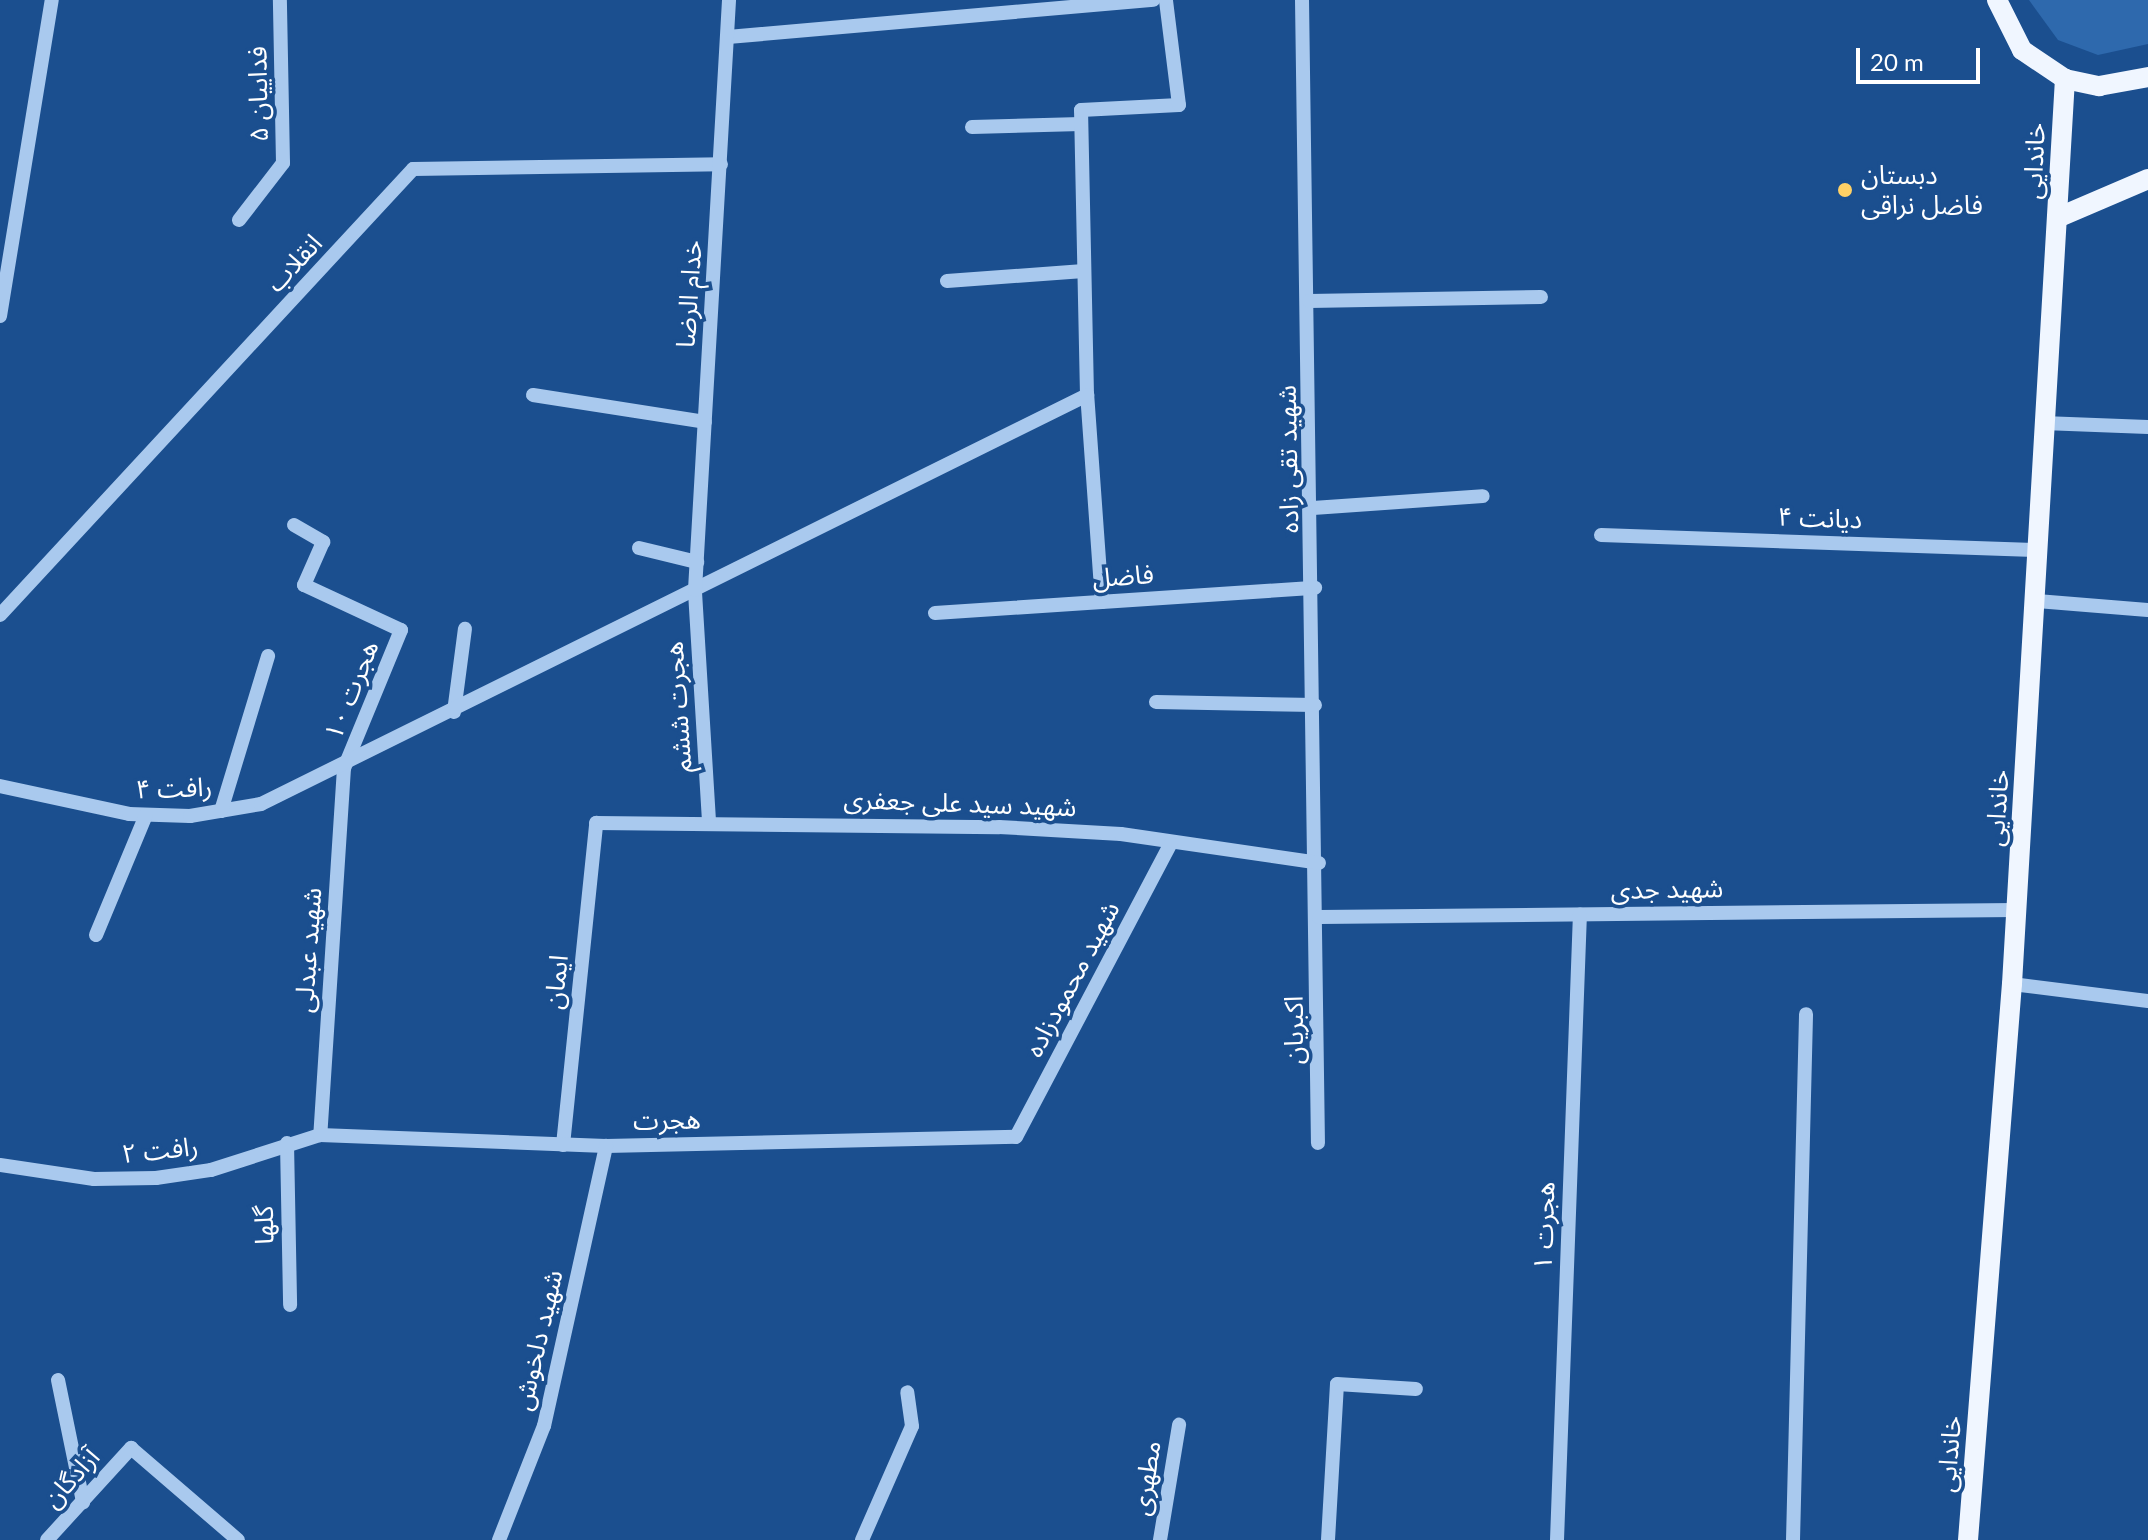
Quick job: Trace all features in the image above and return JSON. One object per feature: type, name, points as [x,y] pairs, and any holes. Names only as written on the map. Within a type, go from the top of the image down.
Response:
[{"type":"main road","points":[[1997,0],[2022,50],[2065,79],[2142,85]]},
{"type":"main road","name":"خاندایی","points":[[1968,1540],[2012,984],[2037,601],[2043,423],[2065,79]]},
{"type":"main road","points":[[2057,218],[2148,179]]},
{"type":"street","points":[[0,316],[52,0]]},
{"type":"street","name":"فداییان ۵","points":[[239,220],[283,163],[280,0]]},
{"type":"street","name":"خدام الرضا","points":[[695,590],[729,0]]},
{"type":"street","points":[[728,37],[1153,0]]},
{"type":"street","points":[[1102,602],[1087,395],[1081,110],[1179,105],[1166,0]]},
{"type":"street","name":"شهید تقی زاده","points":[[1302,0],[1319,917]]},
{"type":"street","points":[[972,127],[1081,124]]},
{"type":"street","name":"انقلاب","points":[[0,615],[413,169],[721,164]]},
{"type":"street","points":[[947,281],[1084,271]]},
{"type":"street","points":[[1309,301],[1541,297]]},
{"type":"street","points":[[533,395],[705,422]]},
{"type":"street","name":"رافت ۴","points":[[0,786],[67,806],[146,815],[221,811],[261,804],[344,768],[1087,395]]},
{"type":"street","points":[[2043,423],[2148,427]]},
{"type":"street","points":[[1313,508],[1483,496]]},
{"type":"street","name":"هجرت ۱۰","points":[[294,525],[323,542],[304,585],[401,630],[344,768]]},
{"type":"street","name":"دیانت ۴","points":[[1601,535],[2038,550]]},
{"type":"street","points":[[639,548],[697,562]]},
{"type":"street","name":"فاضل","points":[[935,613],[1315,588]]},
{"type":"street","name":"هجرت ششم","points":[[695,590],[709,821]]},
{"type":"street","points":[[2037,601],[2148,610]]},
{"type":"street","points":[[454,712],[465,629]]},
{"type":"street","points":[[221,811],[268,656]]},
{"type":"street","points":[[1156,702],[1315,705]]},
{"type":"street","name":"شهید عبدلی","points":[[320,1135],[344,768]]},
{"type":"street","points":[[96,935],[146,815]]},
{"type":"street","name":"شهید سید علی جعفری","points":[[596,823],[709,821],[999,827],[1171,843],[1319,863]]},
{"type":"street","name":"ایمان","points":[[563,1145],[596,823]]},
{"type":"street","name":"شهید محمودزاده","points":[[1016,1137],[1171,843]]},
{"type":"street","name":"شهید جدی","points":[[1319,917],[2016,910]]},
{"type":"street","name":"هجرت ۱","points":[[1557,1540],[1580,914]]},
{"type":"street","name":"اکبریان","points":[[1318,1143],[1319,917]]},
{"type":"street","points":[[2012,984],[2148,1001]]},
{"type":"street","points":[[1793,1540],[1806,1014]]},
{"type":"street","name":"رافت ۲","points":[[0,1165],[94,1179],[156,1178],[211,1170],[287,1143],[320,1135]]},
{"type":"street","name":"هجرت","points":[[320,1135],[606,1146],[1016,1137]]},
{"type":"street","name":"گلها","points":[[287,1143],[290,1305]]},
{"type":"street","name":"شهید دلخوش","points":[[499,1540],[544,1426],[606,1146]]},
{"type":"street","points":[[58,1380],[83,1502]]},
{"type":"street","points":[[1328,1540],[1337,1384],[1416,1389]]},
{"type":"street","points":[[862,1540],[912,1426],[907,1392]]},
{"type":"street","name":"مطهری","points":[[1160,1540],[1179,1425]]},
{"type":"street","name":"آزادگان","points":[[47,1540],[131,1448],[238,1540]]},
{"type":"shaded area","points":[[2029,0],[2148,0],[2148,44],[2098,55],[2058,40]]},
{"type":"place","name":"دبستان فاضل نراقی","points":[[1845,190]]}]
